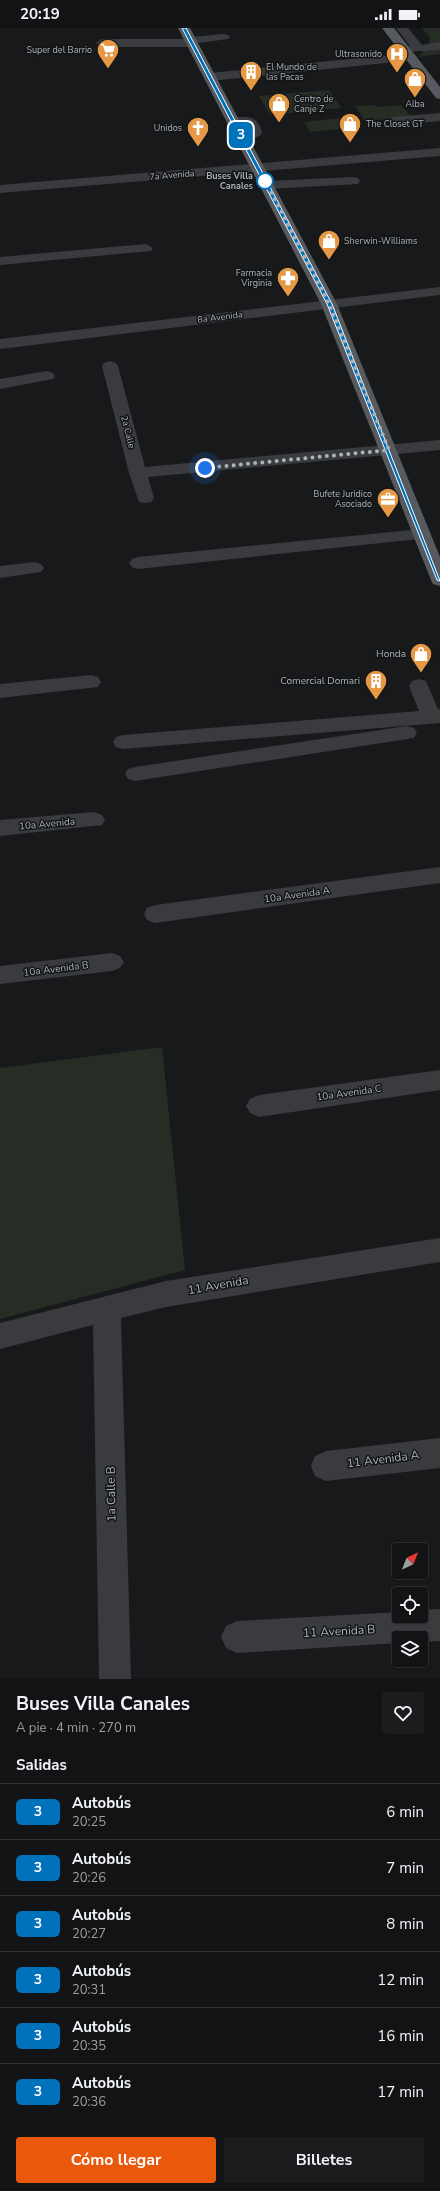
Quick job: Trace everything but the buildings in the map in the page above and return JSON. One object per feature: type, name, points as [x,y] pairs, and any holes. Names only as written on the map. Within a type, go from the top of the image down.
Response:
[{"type":"main road","points":[[388,28],[412,52],[440,95]]},
{"type":"main road","points":[[189,37],[268,185],[329,304],[440,580]]},
{"type":"street","points":[[402,28],[412,52]]},
{"type":"street","points":[[102,43],[189,37],[224,37]]},
{"type":"street","points":[[210,77],[412,52],[440,46]]},
{"type":"street","points":[[392,121],[440,117]]},
{"type":"street","name":"7a Avenida","points":[[0,189],[440,152]]},
{"type":"street","points":[[268,185],[353,181]]},
{"type":"street","points":[[0,262],[146,248]]},
{"type":"street","name":"8a Avenida","points":[[0,344],[440,291]]},
{"type":"street","name":"2a Calle","points":[[110,366],[144,498]]},
{"type":"street","points":[[0,384],[47,376]]},
{"type":"street","points":[[138,473],[440,445]]},
{"type":"street","points":[[138,564],[422,534]]},
{"type":"street","points":[[0,572],[35,568]]},
{"type":"street","points":[[0,691],[91,682]]},
{"type":"street","points":[[419,686],[437,720]]},
{"type":"street","points":[[123,742],[437,720]]},
{"type":"street","points":[[135,774],[437,720]]},
{"type":"street","name":"10a Avenida","points":[[0,828],[94,820]]},
{"type":"street","name":"10a Avenida A","points":[[155,914],[440,875]]},
{"type":"street","name":"10a Avenida B","points":[[0,976],[112,962]]},
{"type":"street","name":"10a Avenida C","points":[[259,1106],[440,1080]]},
{"type":"street","name":"11 Avenida","points":[[0,1336],[166,1294],[440,1250]]},
{"type":"street","name":"1a Calle B","points":[[108,1308],[115,1679]]},
{"type":"street","name":"11 Avenida A","points":[[326,1466],[440,1453]]},
{"type":"street","name":"11 Avenida B","points":[[237,1637],[440,1625]]},
{"type":"shaded area","points":[[421,28],[440,28],[440,54],[419,57],[430,40],[426,32]]},
{"type":"shaded area","points":[[329,90],[341,108],[270,115],[259,96]]},
{"type":"shaded area","points":[[374,105],[376,107],[401,105],[411,117],[365,121],[355,106]]},
{"type":"shaded area","points":[[341,118],[347,128],[310,132],[304,122]]},
{"type":"shaded area","points":[[162,1047],[185,1270],[0,1319],[0,1068]]},
{"type":"bus line","name":"3","points":[[184,28],[259,168],[329,304],[440,580]]},
{"type":"place","name":"Super del Barrio","points":[[108,70]]},
{"type":"place","name":"Ultrasonido","points":[[397,74]]},
{"type":"place","name":"El Mundo de las Pacas","points":[[251,92]]},
{"type":"place","name":"Alba","points":[[415,98]]},
{"type":"place","name":"Centro de Canje Z","points":[[279,124]]},
{"type":"place","name":"The Closet GT","points":[[350,144]]},
{"type":"place","name":"Unidos","points":[[198,148]]},
{"type":"place","name":"Buses Villa Canales","points":[[265,181]]},
{"type":"place","name":"Sherwin-Williams","points":[[329,260]]},
{"type":"place","name":"Farmacia Virginia","points":[[288,298]]},
{"type":"place","name":"Bufete Juridico Asociado","points":[[388,518]]},
{"type":"place","name":"Honda","points":[[421,674]]},
{"type":"place","name":"Comercial Domari","points":[[376,700]]},
{"type":"route","points":[[205,468],[389,450],[329,304],[263,176],[265,181]]}]
